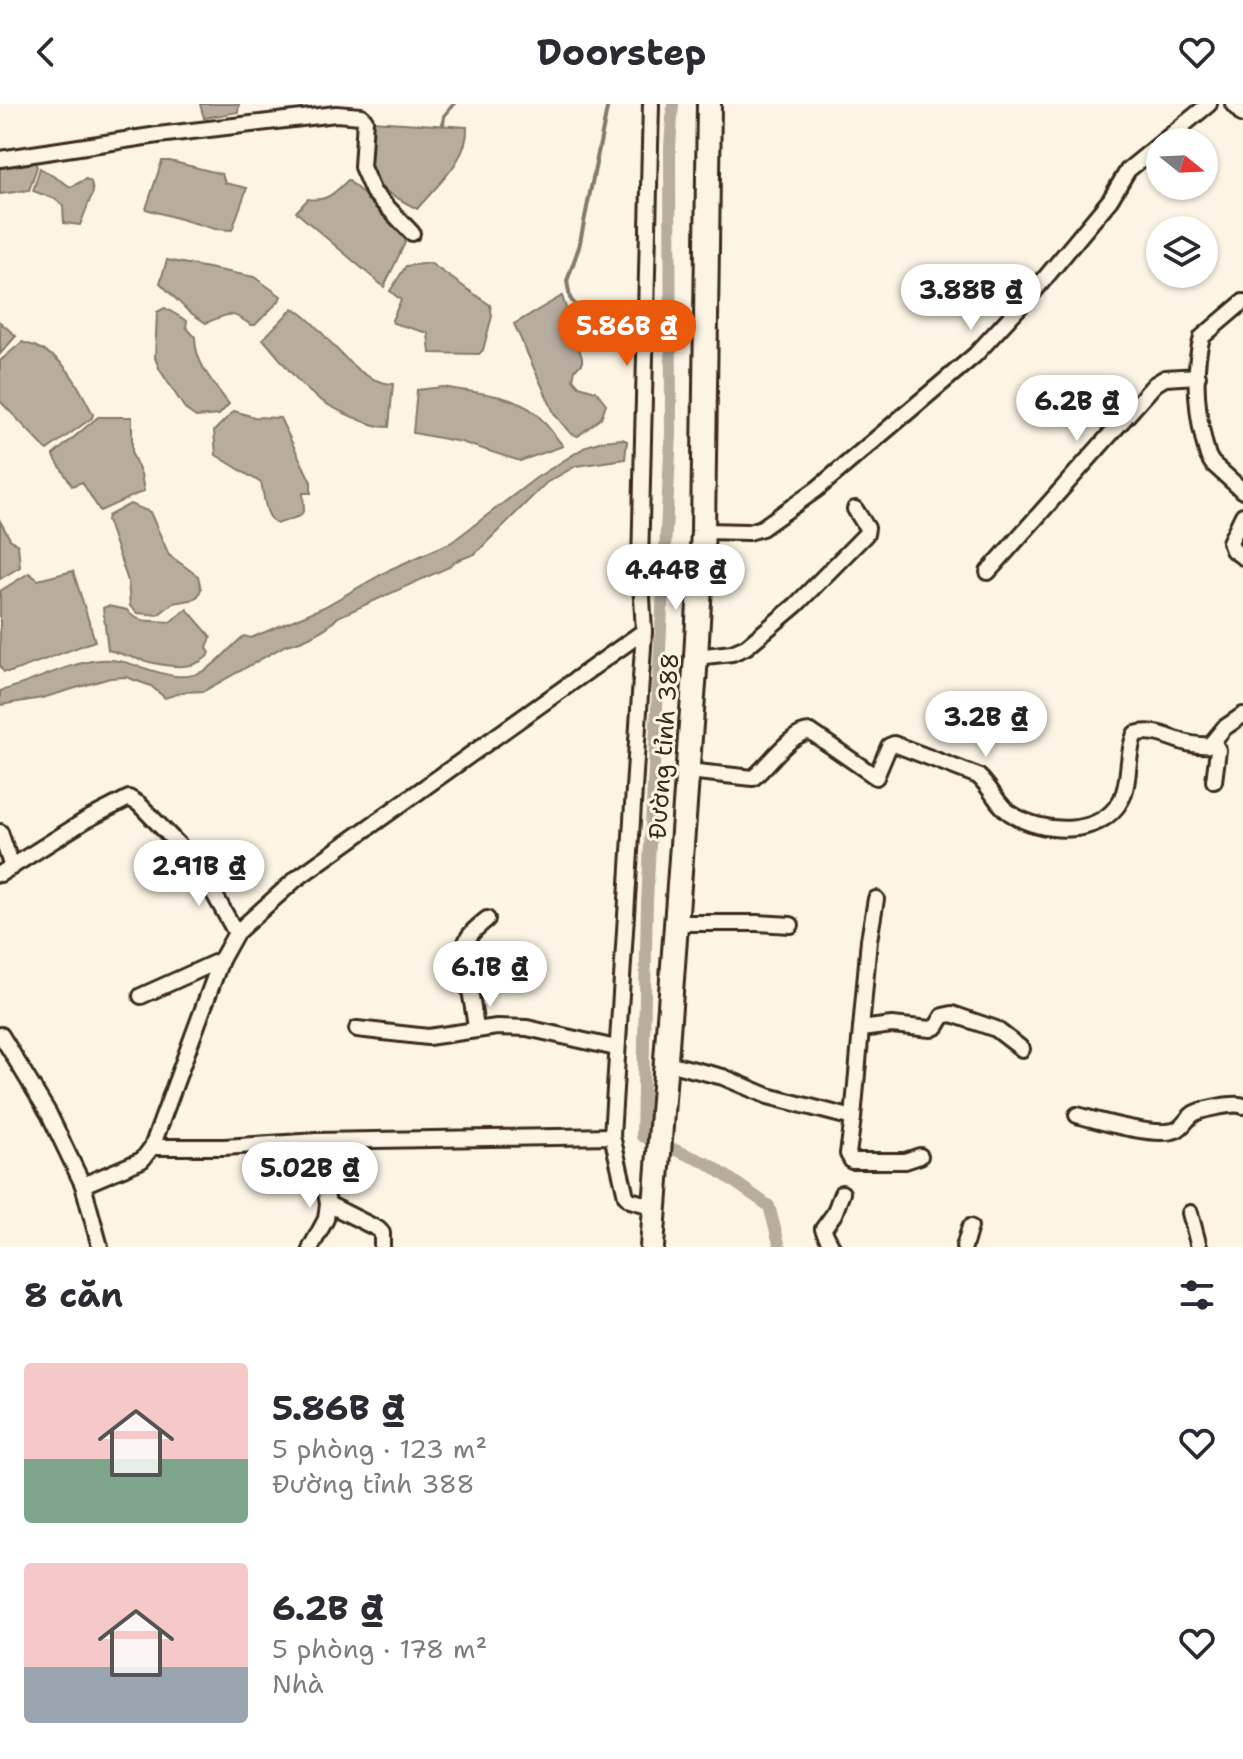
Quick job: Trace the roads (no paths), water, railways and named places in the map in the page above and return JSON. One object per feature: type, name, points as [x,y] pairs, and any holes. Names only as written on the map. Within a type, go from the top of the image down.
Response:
[{"type":"main road","name":"Đường tỉnh 388","points":[[652,1247],[703,531],[709,104]]},
{"type":"street","points":[[651,104],[640,565],[644,631],[612,1136],[626,1196],[655,1207]]},
{"type":"street","points":[[703,531],[749,532],[762,528],[817,489],[963,366],[1036,289],[1110,200],[1128,170],[1209,104]]},
{"type":"street","points":[[1233,104],[1243,115]]},
{"type":"street","points":[[0,159],[158,135],[336,114],[361,116],[365,120],[362,167],[373,192],[412,233]]},
{"type":"street","points":[[1243,302],[1202,337],[1198,376],[1198,399],[1208,456],[1243,491]]},
{"type":"street","points":[[988,572],[1155,384],[1165,378],[1198,376]]},
{"type":"street","points":[[696,657],[739,650],[796,605],[866,534],[867,528],[855,509]]},
{"type":"street","points":[[1243,515],[1230,542],[1233,550],[1243,557]]},
{"type":"street","points":[[83,1185],[142,1160],[152,1147],[221,960],[236,933],[296,879],[644,631]]},
{"type":"street","points":[[688,771],[753,778],[795,736],[805,731],[811,732],[876,777],[889,746],[894,744],[978,776],[1009,813],[1057,830],[1097,821],[1116,807],[1122,798],[1135,734],[1157,732],[1195,746],[1214,743],[1224,728],[1243,715]]},
{"type":"street","points":[[1214,743],[1218,754],[1214,781]]},
{"type":"street","points":[[0,832],[6,870],[123,799],[135,799],[198,865],[236,933]]},
{"type":"street","points":[[876,899],[869,940],[848,1154],[852,1161],[908,1161],[920,1156]]},
{"type":"street","points":[[476,1030],[474,1001],[463,950],[468,938],[487,919]]},
{"type":"street","points":[[677,923],[791,925]]},
{"type":"street","points":[[141,996],[221,960]]},
{"type":"street","points":[[861,1029],[892,1025],[931,1029],[946,1014],[952,1014],[996,1029],[1022,1049]]},
{"type":"street","points":[[357,1029],[428,1037],[497,1027],[527,1028],[616,1048]]},
{"type":"street","points":[[0,1034],[49,1114],[83,1185],[100,1247]]},
{"type":"street","points":[[667,1063],[723,1077],[768,1096],[853,1118]]},
{"type":"street","points":[[1077,1115],[1128,1128],[1169,1132],[1179,1129],[1197,1112],[1236,1103],[1243,1106]]},
{"type":"street","points":[[152,1147],[612,1136]]},
{"type":"street","points":[[311,1247],[326,1219],[328,1204],[317,1141]]},
{"type":"street","points":[[832,1247],[823,1229],[834,1214],[842,1193]]},
{"type":"street","points":[[328,1204],[378,1229],[382,1233],[382,1247]]},
{"type":"street","points":[[1190,1213],[1199,1247]]},
{"type":"street","points":[[964,1247],[970,1227]]},
{"type":"waterway","points":[[443,125],[444,116],[454,104]]},
{"type":"waterway","points":[[595,333],[570,298],[567,281],[579,247],[608,104]]},
{"type":"waterway","points":[[673,104],[670,147],[671,434],[647,903],[642,1136],[709,1164],[769,1206],[780,1247]]}]
